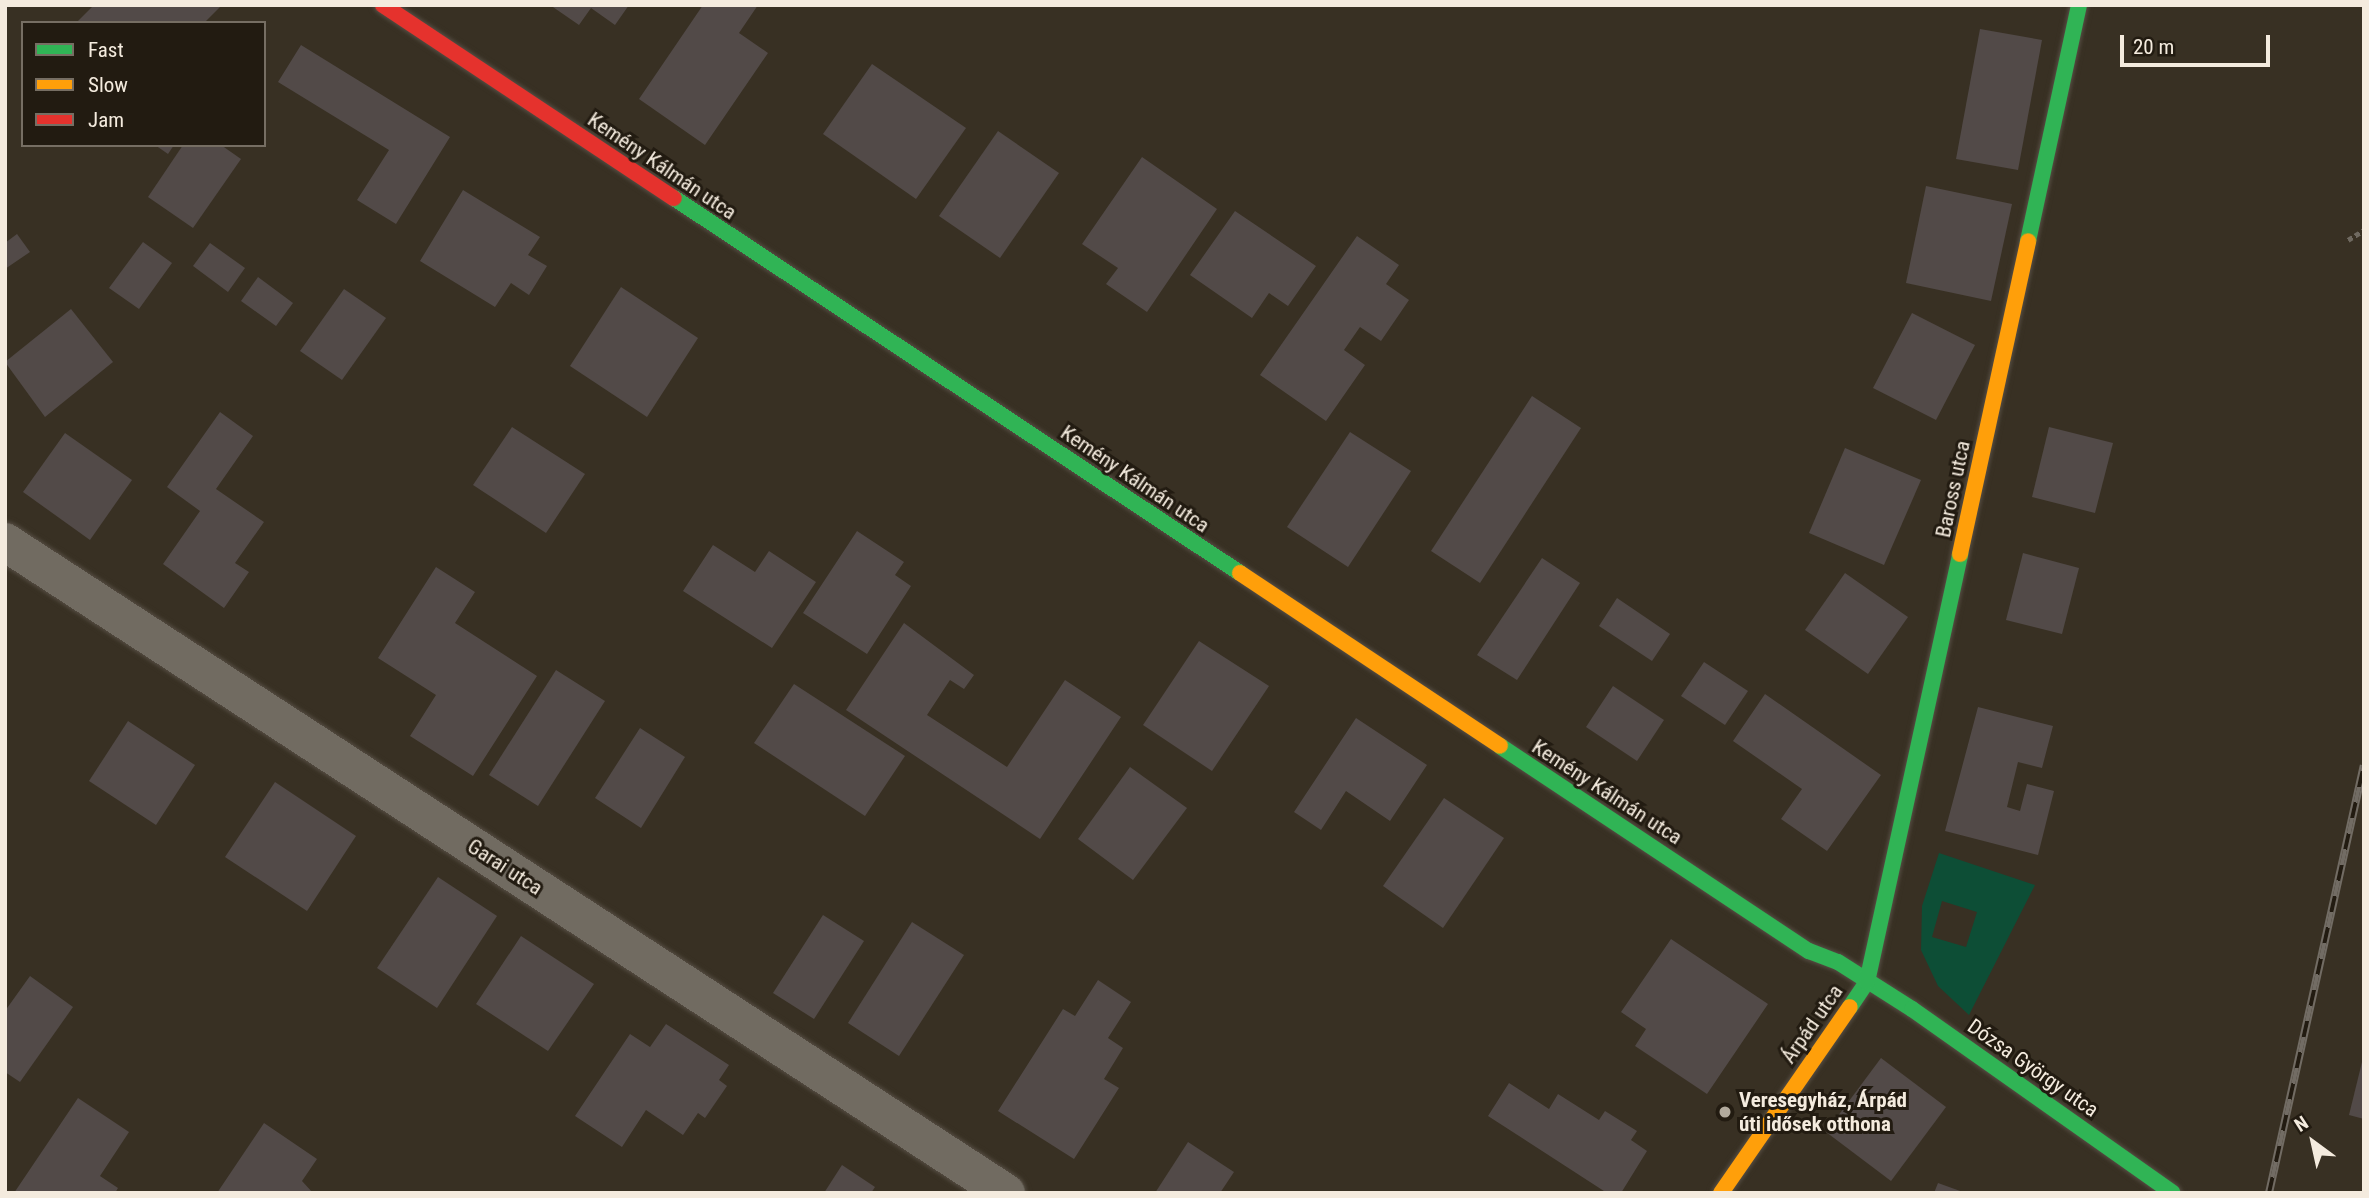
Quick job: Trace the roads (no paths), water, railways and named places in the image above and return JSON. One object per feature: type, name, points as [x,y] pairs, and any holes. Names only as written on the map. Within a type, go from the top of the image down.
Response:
[{"type":"street","name":"Kemény Kálmán utca","points":[[383,5],[1799,944],[1839,962],[1867,982]]},
{"type":"street","name":"Baross utca","points":[[1867,982],[2079,5]]},
{"type":"street","name":"Garai utca","points":[[5,542],[1006,1193]]},
{"type":"street","name":"Árpád utca","points":[[1721,1193],[1867,982]]},
{"type":"street","name":"Dózsa György utca","points":[[1867,982],[1912,1009],[2173,1193]]},
{"type":"railway","points":[[2269,1193],[2364,765]]},
{"type":"place","name":"Veresegyház, Árpád úti idősek otthona","points":[[1725,1112]]}]
